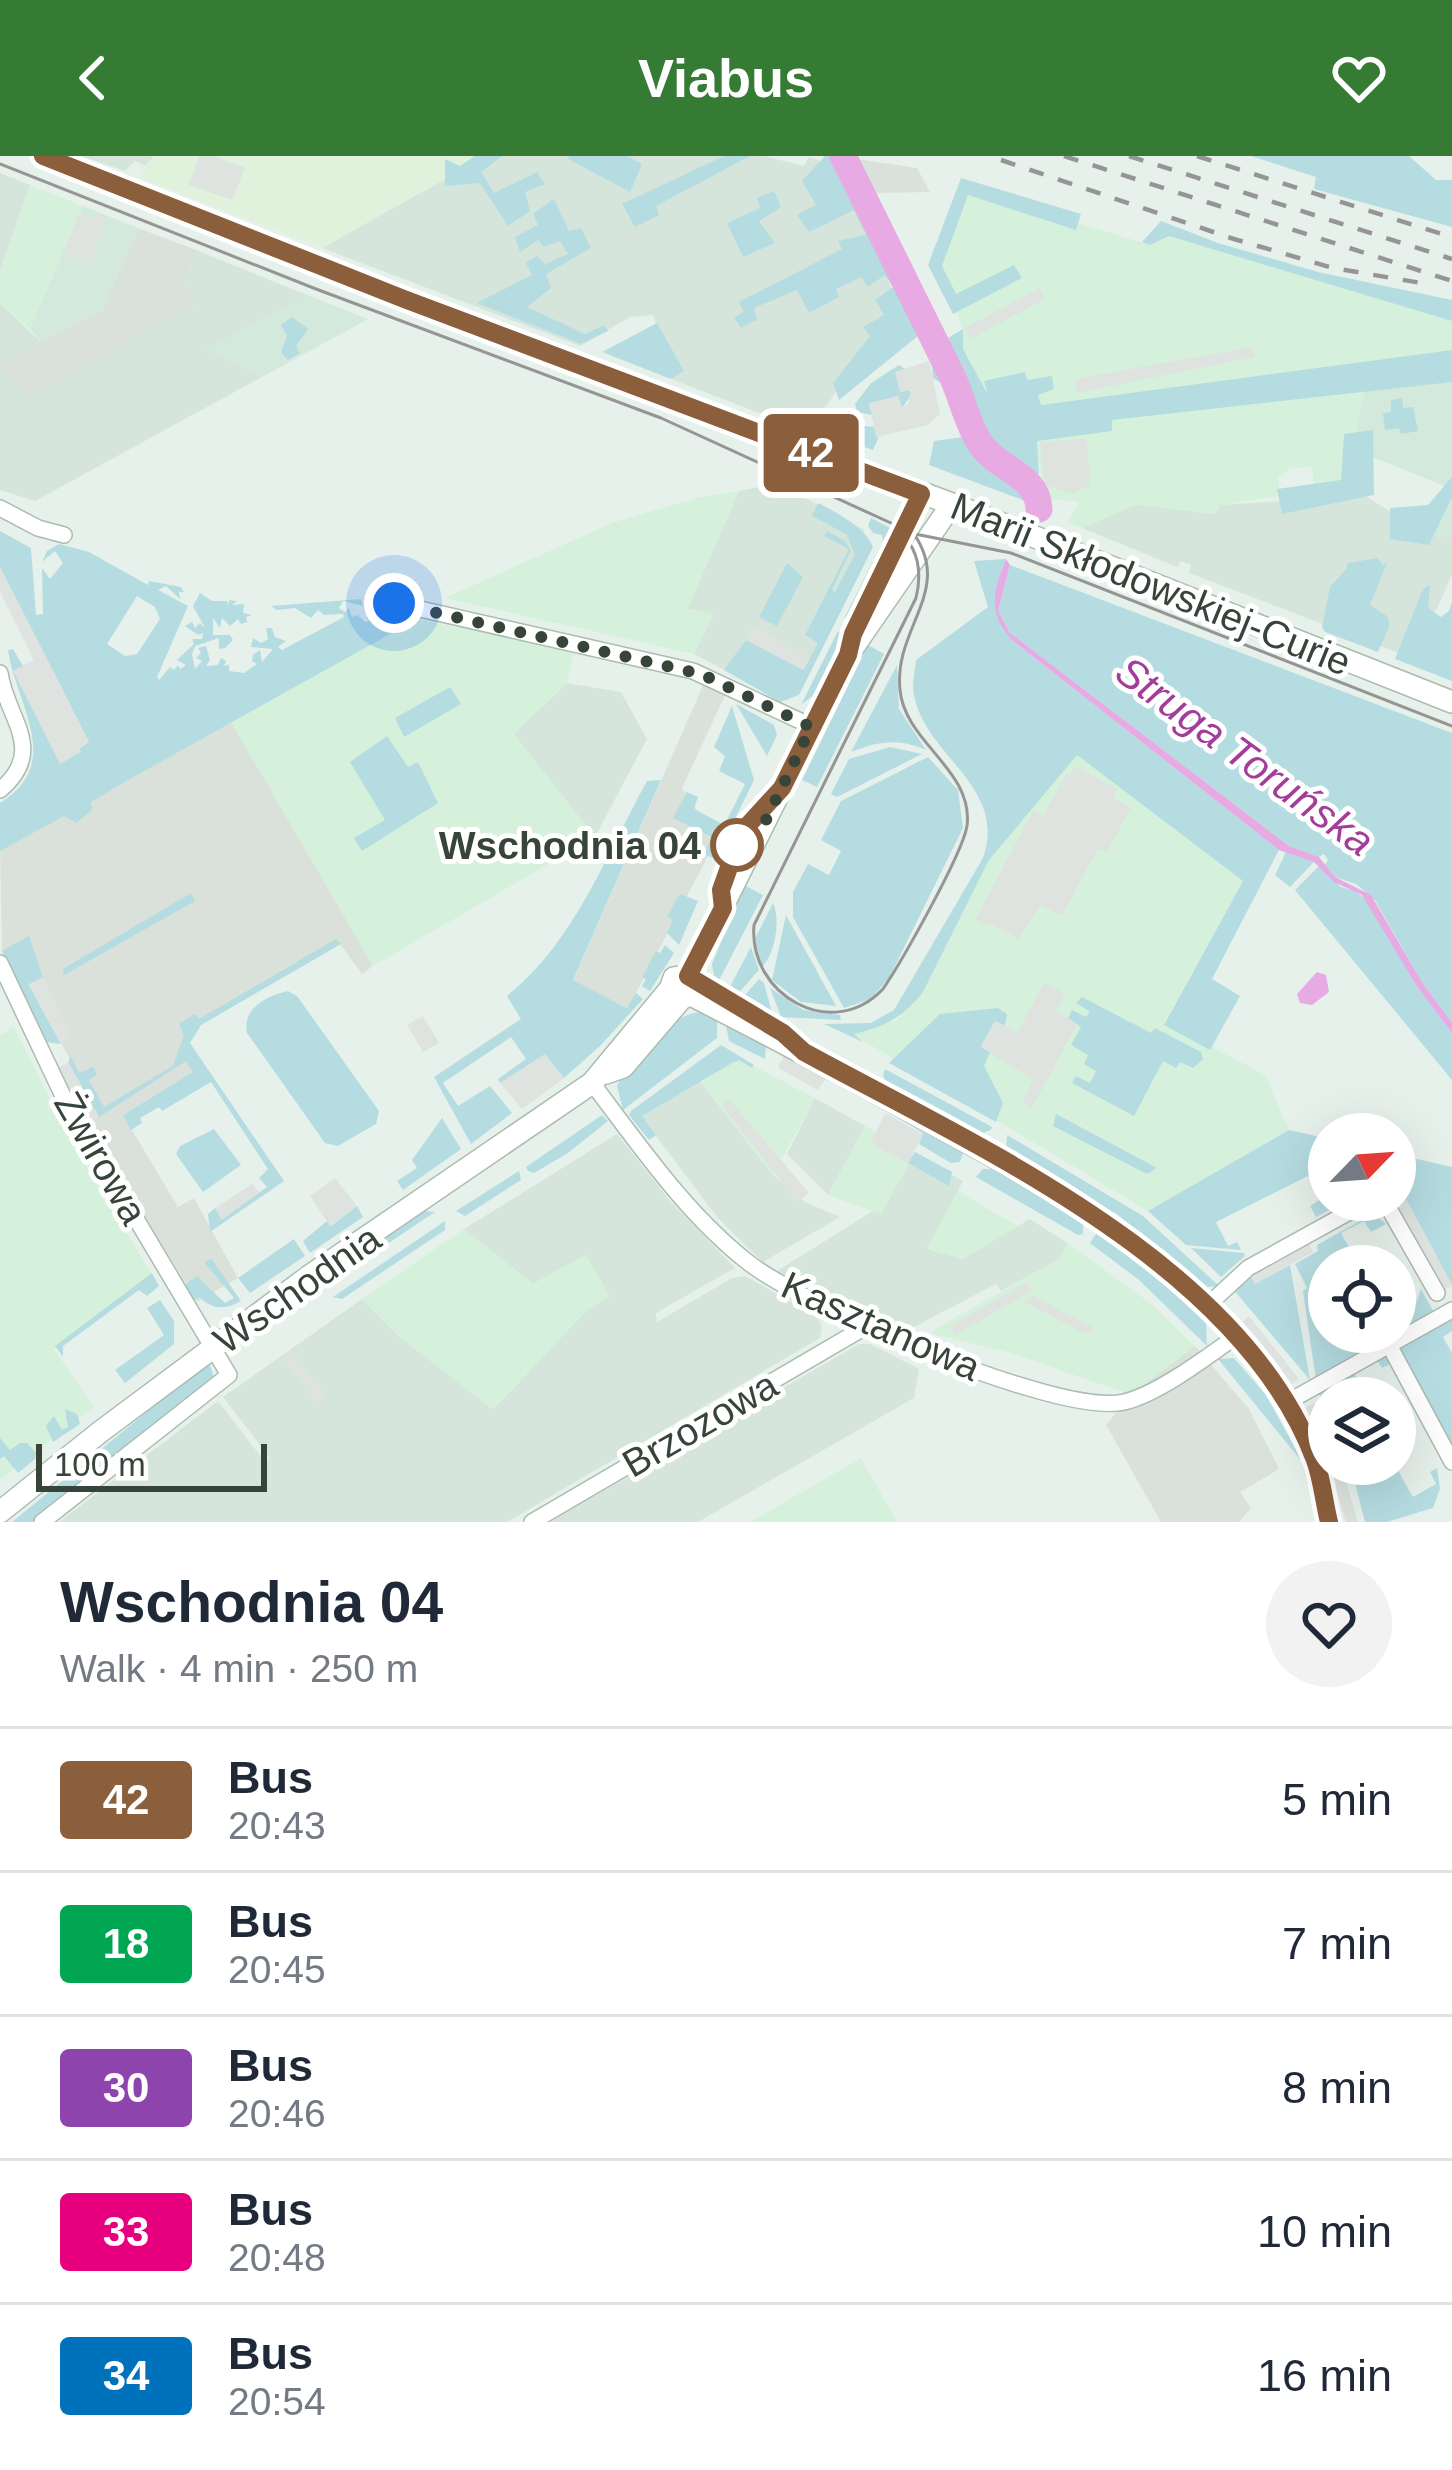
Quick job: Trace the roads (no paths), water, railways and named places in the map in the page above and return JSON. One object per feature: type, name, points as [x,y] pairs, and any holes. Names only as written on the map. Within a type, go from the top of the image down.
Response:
[{"type":"street","name":"Marii Skłodowskiej-Curie","points":[[43,156],[385,292],[952,504],[1452,702]]},
{"type":"street","name":"Wschodnia","points":[[848,655],[853,634],[921,494]]},
{"type":"street","name":"Wschodnia","points":[[0,1512],[308,1277],[596,1079],[623,1067],[685,988],[848,655],[952,504]]},
{"type":"street","points":[[0,508],[38,528],[64,535]]},
{"type":"street","points":[[385,601],[693,671],[811,727]]},
{"type":"street","points":[[0,673],[23,749],[16,772],[0,790]]},
{"type":"street","name":"Żwirowa","points":[[0,963],[63,1096],[213,1348]]},
{"type":"street","points":[[685,988],[1099,1217],[1207,1306],[1286,1403],[1317,1467],[1329,1522]]},
{"type":"street","name":"Kasztanowa","points":[[596,1079],[681,1198],[730,1248],[796,1292],[867,1326],[1014,1384],[1108,1403],[1138,1396],[1235,1337]]},
{"type":"street","points":[[1207,1306],[1248,1268],[1332,1221]]},
{"type":"street","points":[[1396,1221],[1437,1293]]},
{"type":"street","points":[[1416,1330],[1452,1310]]},
{"type":"street","name":"Brzozowa","points":[[532,1522],[867,1326]]},
{"type":"street","points":[[42,1522],[229,1375],[213,1348]]},
{"type":"street","points":[[1286,1403],[1375,1353]]},
{"type":"street","points":[[1393,1353],[1452,1462]]},
{"type":"waterway","name":"Struga Toruńska","points":[[843,156],[951,374],[975,435],[987,452],[1032,488],[1039,509]]},
{"type":"tram line","points":[[0,164],[661,418],[915,534],[1011,553],[1452,726]]},
{"type":"tram line","points":[[894,527],[917,558],[916,598],[754,925],[764,972],[797,1004],[818,1011],[840,1012],[863,1005],[883,989],[943,883],[967,826],[960,789],[914,726],[900,690],[900,667],[926,588],[927,569],[922,548],[908,526]]},
{"type":"railway","points":[[1064,156],[1452,281]]},
{"type":"railway","points":[[1129,156],[1452,259]]},
{"type":"railway","points":[[1197,156],[1448,236]]},
{"type":"railway","points":[[1001,160],[1333,268],[1427,284]]},
{"type":"place","name":"Wschodnia 04","points":[[737,845]]}]
